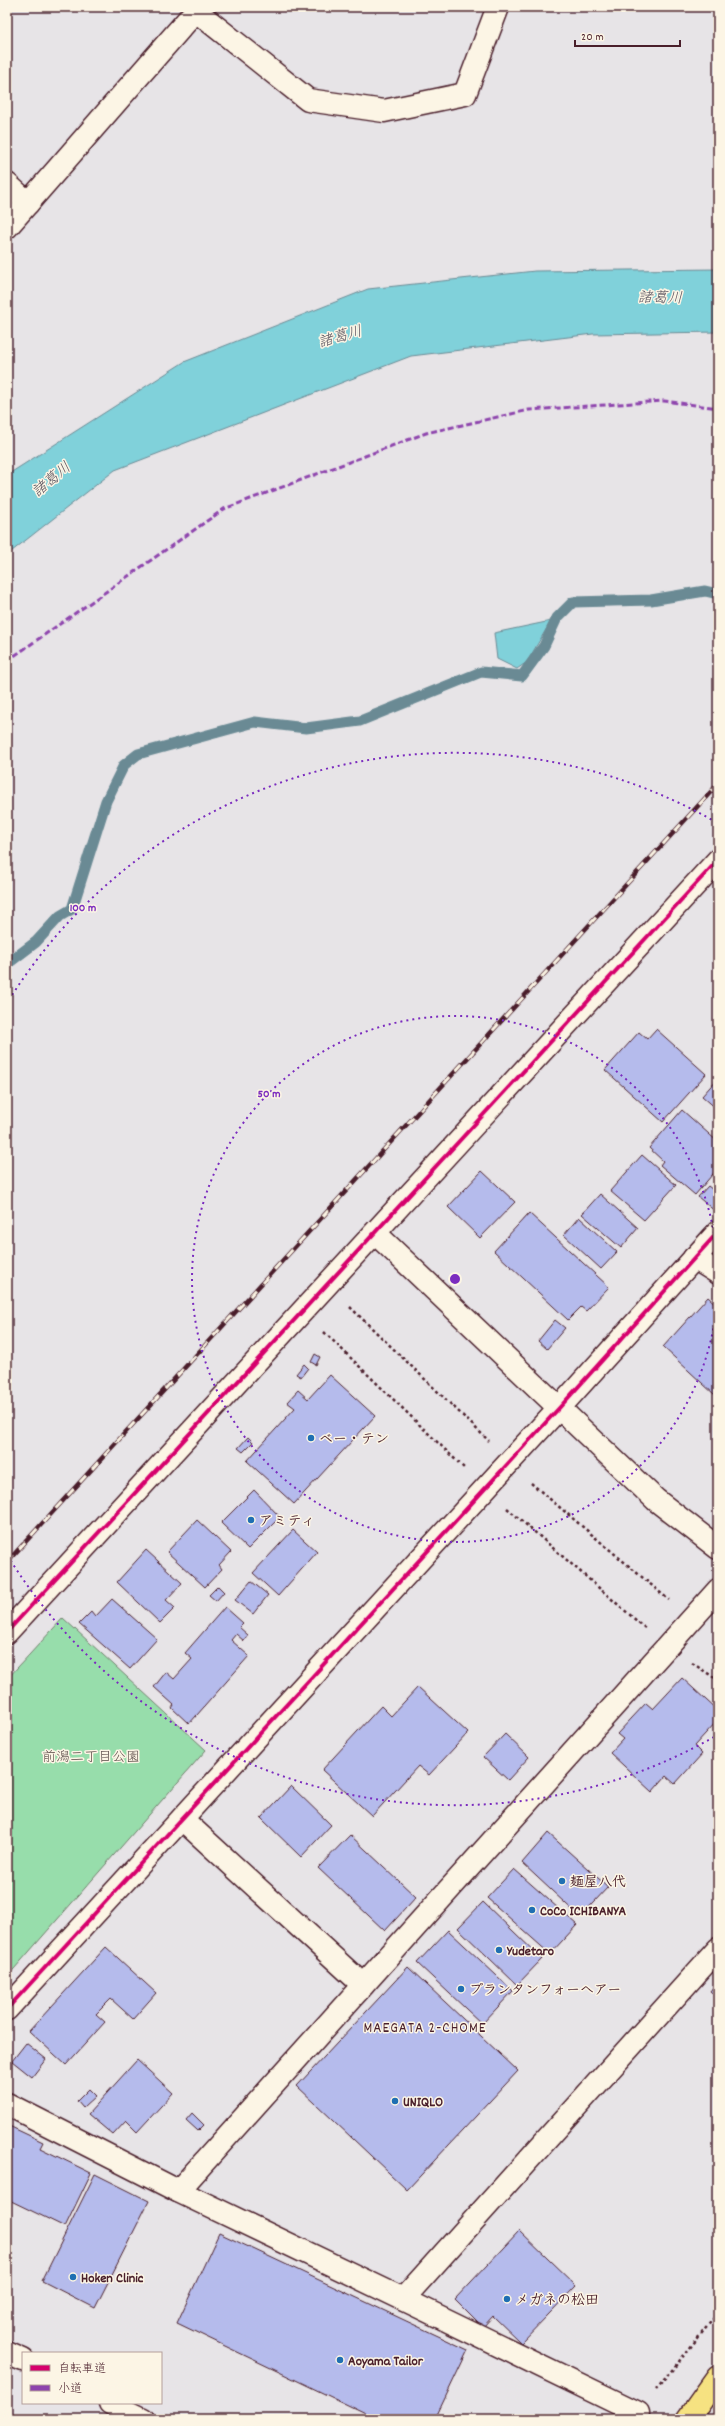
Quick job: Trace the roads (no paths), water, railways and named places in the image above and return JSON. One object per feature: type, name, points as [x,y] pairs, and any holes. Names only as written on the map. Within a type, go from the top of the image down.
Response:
[{"type":"main road","points":[[688,2419],[718,2377]]},
{"type":"street","points":[[7,227],[197,9],[308,100],[384,112],[465,94],[498,7]]},
{"type":"street","points":[[7,184],[28,203]]},
{"type":"street","points":[[7,1632],[718,860]]},
{"type":"street","points":[[7,2009],[560,1408],[718,1232]]},
{"type":"street","points":[[375,1233],[656,1500],[718,1548]]},
{"type":"street","points":[[694,1258],[718,1273]]},
{"type":"street","points":[[178,2191],[718,1590]]},
{"type":"street","points":[[182,1819],[363,1985]]},
{"type":"street","points":[[403,2299],[718,1949]]},
{"type":"street","points":[[7,2104],[178,2191],[638,2413]]},
{"type":"street","points":[[7,2353],[22,2360]]},
{"type":"street","points":[[112,2404],[143,2419]]},
{"type":"water","name":"諸葛川","points":[[718,269],[718,332],[593,334],[411,356],[115,470],[7,555],[7,475],[184,362],[368,289],[535,271]]},
{"type":"water","points":[[551,621],[527,662],[517,669],[497,659],[494,633]]},
{"type":"waterway","points":[[7,964],[36,942],[60,916],[72,909],[106,801],[124,765],[138,754],[255,722],[306,728],[360,721],[481,672],[522,676],[544,646],[557,618],[573,602],[651,600],[705,591],[718,594]]},
{"type":"railway","points":[[7,1562],[718,784]]},
{"type":"place","name":"ベー・テン","points":[[311,1438]]},
{"type":"place","name":"アミティ","points":[[251,1520]]},
{"type":"place","name":"麺屋八代","points":[[562,1881]]},
{"type":"place","name":"CoCo ICHIBANYA","points":[[532,1910]]},
{"type":"place","name":"Yudetaro","points":[[499,1950]]},
{"type":"place","name":"プランタンフォーヘアー","points":[[461,1989]]},
{"type":"place","name":"UNIQLO","points":[[395,2101]]},
{"type":"place","name":"Hoken Clinic","points":[[73,2277]]},
{"type":"place","name":"メガネの松田","points":[[507,2299]]},
{"type":"place","name":"Aoyama Tailor","points":[[340,2360]]},
{"type":"district","name":"MAEGATA 2-CHOME","points":[[425,2027]]},
{"type":"park label","name":"前潟二丁目公園","points":[[91,1756]]}]
